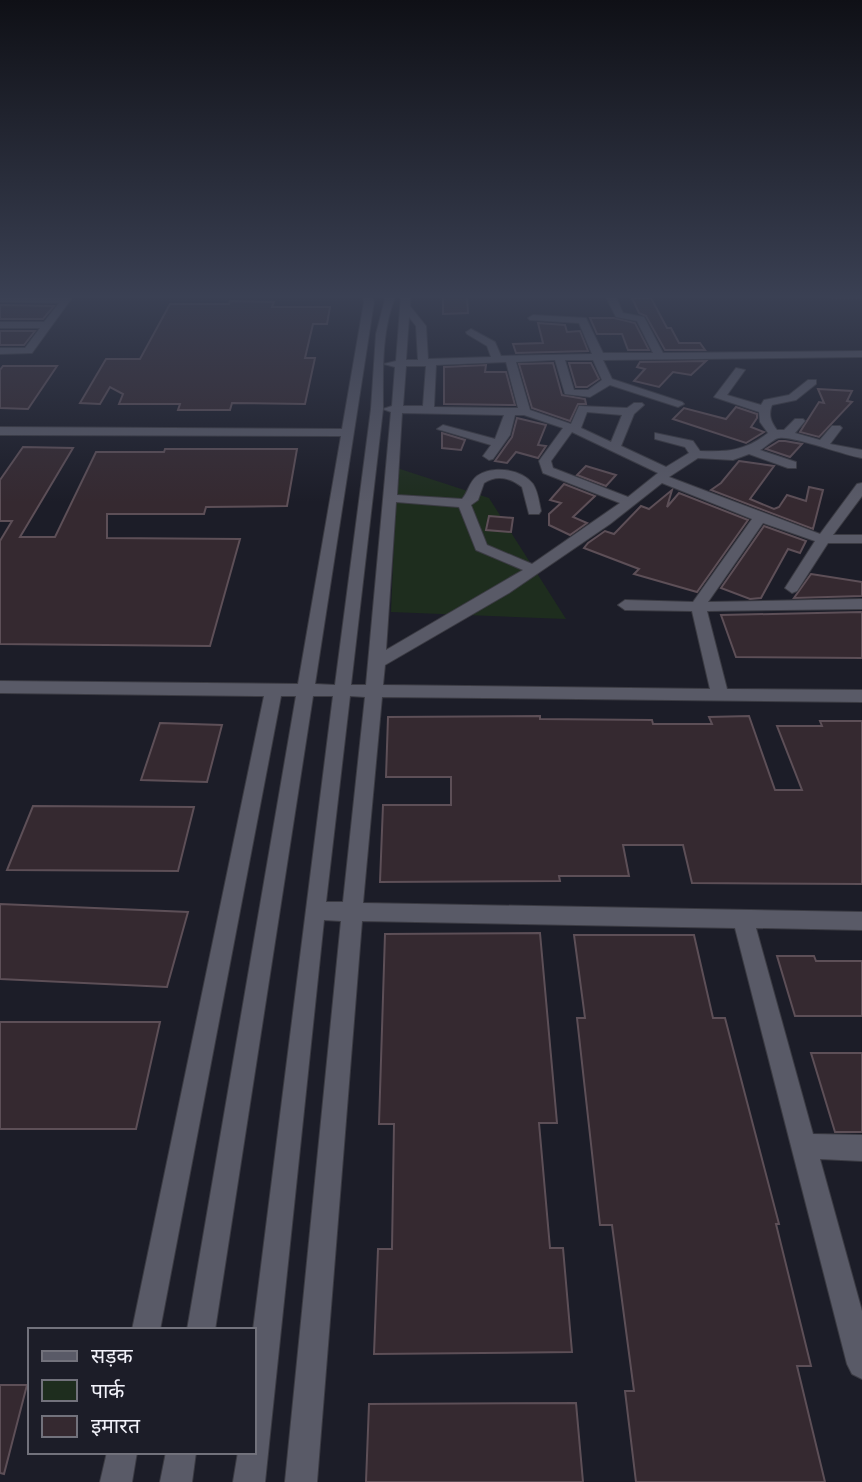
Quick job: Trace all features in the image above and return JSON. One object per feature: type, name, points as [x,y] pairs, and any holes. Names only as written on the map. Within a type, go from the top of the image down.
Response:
[{"type":"street","points":[[201,1328],[359,364]]},
{"type":"street","points":[[301,1482],[390,498],[387,409],[379,365],[397,364]]},
{"type":"street","points":[[256,1427],[341,691],[373,441],[387,409],[401,364]]},
{"type":"street","points":[[427,364],[428,409]]},
{"type":"street","points":[[511,364],[525,412]]},
{"type":"street","points":[[561,364],[569,392],[594,394],[608,381]]},
{"type":"street","points":[[601,364],[608,381],[678,404]]},
{"type":"street","points":[[740,370],[720,397],[764,410]]},
{"type":"street","points":[[812,382],[792,398],[770,401],[764,410],[764,421],[780,434],[862,454]]},
{"type":"street","points":[[615,447],[629,412],[651,397]]},
{"type":"street","points":[[387,409],[525,412],[573,428],[615,447],[664,475],[760,517],[824,539],[862,539]]},
{"type":"street","points":[[629,412],[581,409],[573,428],[545,461],[547,470],[629,502]]},
{"type":"street","points":[[489,456],[504,435],[511,410]]},
{"type":"street","points":[[377,662],[504,590],[696,454],[731,457],[758,447],[799,421]]},
{"type":"street","points":[[823,445],[836,428]]},
{"type":"street","points":[[443,429],[498,443]]},
{"type":"street","points":[[0,431],[347,437],[373,441]]},
{"type":"street","points":[[659,436],[689,444],[696,454]]},
{"type":"street","points":[[748,450],[792,466]]},
{"type":"street","points":[[390,498],[464,503],[471,500],[474,488],[481,479],[491,474],[510,475],[522,480],[529,487],[534,511]]},
{"type":"street","points":[[792,588],[862,487]]},
{"type":"street","points":[[464,503],[481,547],[534,570]]},
{"type":"street","points":[[720,695],[698,606],[760,517]]},
{"type":"street","points":[[625,605],[862,604]]},
{"type":"street","points":[[0,687],[862,696]]},
{"type":"street","points":[[146,1328],[274,690]]},
{"type":"street","points":[[315,911],[862,921]]},
{"type":"street","points":[[743,919],[862,1364]]},
{"type":"street","points":[[804,1146],[862,1148]]},
{"type":"street","points":[[116,1482],[122,1454]]},
{"type":"street","points":[[176,1482],[181,1454]]},
{"type":"street","points":[[249,1482],[253,1454]]},
{"type":"green space","points":[[397,468],[489,498],[566,619],[391,612]]},
{"type":"building","points":[[103,364],[314,364],[305,404],[232,403],[230,410],[178,410],[180,404],[119,404],[123,394],[110,387],[100,404],[80,403]]},
{"type":"building","points":[[519,364],[553,364],[562,395],[585,399],[586,404],[578,404],[570,421],[532,408]]},
{"type":"building","points":[[569,364],[592,364],[599,379],[587,387],[576,387]]},
{"type":"building","points":[[639,364],[703,364],[691,375],[673,372],[659,387],[634,381],[645,369],[637,367]]},
{"type":"building","points":[[486,365],[485,372],[506,372],[515,405],[444,404],[444,367]]},
{"type":"building","points":[[3,366],[57,366],[28,409],[0,408],[0,370]]},
{"type":"building","points":[[818,389],[852,391],[847,401],[852,402],[819,437],[800,432],[819,402],[824,403]]},
{"type":"building","points":[[736,407],[757,414],[751,427],[764,432],[746,443],[673,419],[684,408],[726,419]]},
{"type":"building","points":[[517,418],[546,425],[538,445],[546,446],[538,458],[516,452],[507,463],[495,461],[512,437]]},
{"type":"building","points":[[442,433],[465,440],[461,450],[442,448]]},
{"type":"building","points":[[779,441],[802,444],[790,457],[766,449]]},
{"type":"building","points":[[23,447],[73,448],[20,537],[55,537],[96,452],[297,449],[287,506],[206,507],[204,514],[107,514],[107,538],[240,539],[210,646],[0,644],[0,541],[12,521],[0,521],[0,480]]},
{"type":"building","points":[[739,461],[774,466],[750,499],[774,509],[779,507],[787,495],[806,501],[809,487],[823,490],[813,529],[711,490],[721,483]]},
{"type":"building","points":[[586,466],[616,475],[606,486],[577,475]]},
{"type":"building","points":[[564,484],[595,496],[573,517],[587,523],[570,535],[549,525],[549,514],[561,503],[550,500]]},
{"type":"building","points":[[672,490],[667,507],[679,493],[748,520],[697,592],[634,574],[639,569],[584,548],[605,531],[614,534],[641,506],[649,509]]},
{"type":"building","points":[[489,516],[513,518],[511,532],[486,530]]},
{"type":"building","points":[[764,526],[806,541],[800,553],[788,549],[761,598],[750,599],[721,588]]},
{"type":"building","points":[[811,574],[862,582],[862,596],[794,598]]},
{"type":"building","points":[[862,612],[862,658],[736,657],[721,615]]},
{"type":"building","points":[[540,716],[540,719],[652,720],[653,724],[712,724],[709,717],[749,716],[775,790],[802,790],[777,726],[822,726],[820,721],[862,721],[862,884],[692,883],[683,845],[623,845],[629,876],[559,876],[560,881],[380,882],[383,805],[451,805],[451,777],[386,777],[388,717]]},
{"type":"building","points":[[160,723],[222,725],[207,782],[141,780]]},
{"type":"building","points":[[33,806],[194,807],[178,871],[7,870]]},
{"type":"building","points":[[0,904],[188,912],[167,987],[0,979]]},
{"type":"building","points":[[540,933],[557,1123],[539,1123],[550,1248],[563,1248],[572,1352],[374,1354],[378,1249],[392,1249],[394,1124],[379,1124],[385,934]]},
{"type":"building","points":[[574,935],[694,935],[713,1018],[725,1018],[779,1224],[776,1224],[811,1366],[797,1366],[825,1482],[636,1482],[625,1391],[634,1391],[612,1225],[600,1225],[577,1018],[585,1018]]},
{"type":"building","points":[[777,956],[814,956],[816,961],[862,961],[862,1016],[795,1016]]},
{"type":"building","points":[[0,1022],[160,1022],[136,1129],[0,1129]]},
{"type":"building","points":[[811,1053],[862,1053],[862,1132],[835,1132]]},
{"type":"building","points":[[0,1385],[27,1385],[4,1474],[0,1473]]},
{"type":"building","points":[[576,1403],[583,1482],[366,1482],[369,1404]]}]
